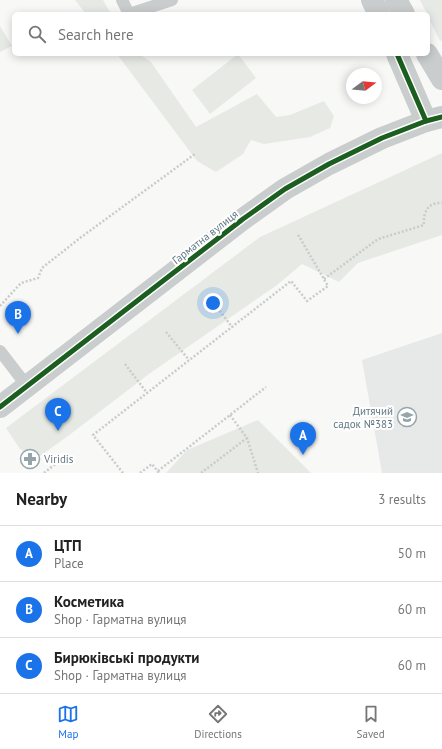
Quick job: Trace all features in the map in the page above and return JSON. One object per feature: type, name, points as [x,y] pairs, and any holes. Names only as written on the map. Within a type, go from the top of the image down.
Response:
[{"type":"street","points":[[372,0],[378,12]]},
{"type":"street","points":[[396,0],[403,12]]},
{"type":"street","points":[[397,56],[434,119]]},
{"type":"street","points":[[428,56],[442,79]]},
{"type":"street","name":"Гарматна вулиця","points":[[0,407],[285,189],[329,164],[382,138],[434,119]]},
{"type":"lane","points":[[122,0],[128,12]]},
{"type":"lane","points":[[135,12],[172,0]]},
{"type":"lane","points":[[0,351],[27,386]]},
{"type":"path","points":[[0,306],[21,283],[38,278],[42,268],[80,238],[195,154]]},
{"type":"path","points":[[324,279],[378,239],[424,224],[423,217],[425,210],[430,205],[442,203]]},
{"type":"path","points":[[123,473],[93,435],[291,281],[307,301],[328,286],[297,233]]},
{"type":"path","points":[[210,298],[232,327]]},
{"type":"path","points":[[166,332],[189,360]]},
{"type":"path","points":[[125,364],[147,393]]},
{"type":"path","points":[[140,473],[152,464],[159,472],[266,387]]},
{"type":"path","points":[[230,416],[247,438],[258,473]]},
{"type":"path","points":[[201,473],[247,438]]},
{"type":"path","points":[[44,473],[69,452]]},
{"type":"shaded area","points":[[75,0],[103,0],[110,12],[84,12]]},
{"type":"shaded area","points":[[420,0],[442,0],[442,40],[440,41],[430,21],[430,12],[426,12]]},
{"type":"shaded area","points":[[428,0],[442,0],[442,33]]},
{"type":"shaded area","points":[[0,26],[12,46],[0,52]]},
{"type":"shaded area","points":[[118,56],[142,56],[151,62],[196,127],[257,94],[276,117],[290,115],[324,101],[334,116],[330,128],[310,137],[264,144],[251,140],[243,154],[216,172],[197,161]]},
{"type":"shaded area","points":[[235,56],[240,56],[256,78],[210,114],[192,90]]},
{"type":"shaded area","points":[[442,153],[442,235],[358,263],[339,282],[302,264],[277,285],[149,374],[36,459],[20,449],[6,428],[260,237]]},
{"type":"shaded area","name":"Дитячий садок №383","points":[[442,333],[442,473],[382,473],[362,360]]},
{"type":"shaded area","points":[[258,420],[311,473],[166,473],[187,450]]},
{"type":"cycle path","points":[[398,56],[426,121]]},
{"type":"cycle path","points":[[0,407],[243,219],[285,189],[329,164],[382,138],[426,121],[442,117]]},
{"type":"place","name":"Косметика","points":[[18,334]]},
{"type":"place","name":"Дитячий садок №383","points":[[407,417]]},
{"type":"place","name":"Бирюківські продукти","points":[[58,431]]},
{"type":"place","name":"ЦТП","points":[[303,455]]},
{"type":"place","name":"Viridis","points":[[30,459]]}]
